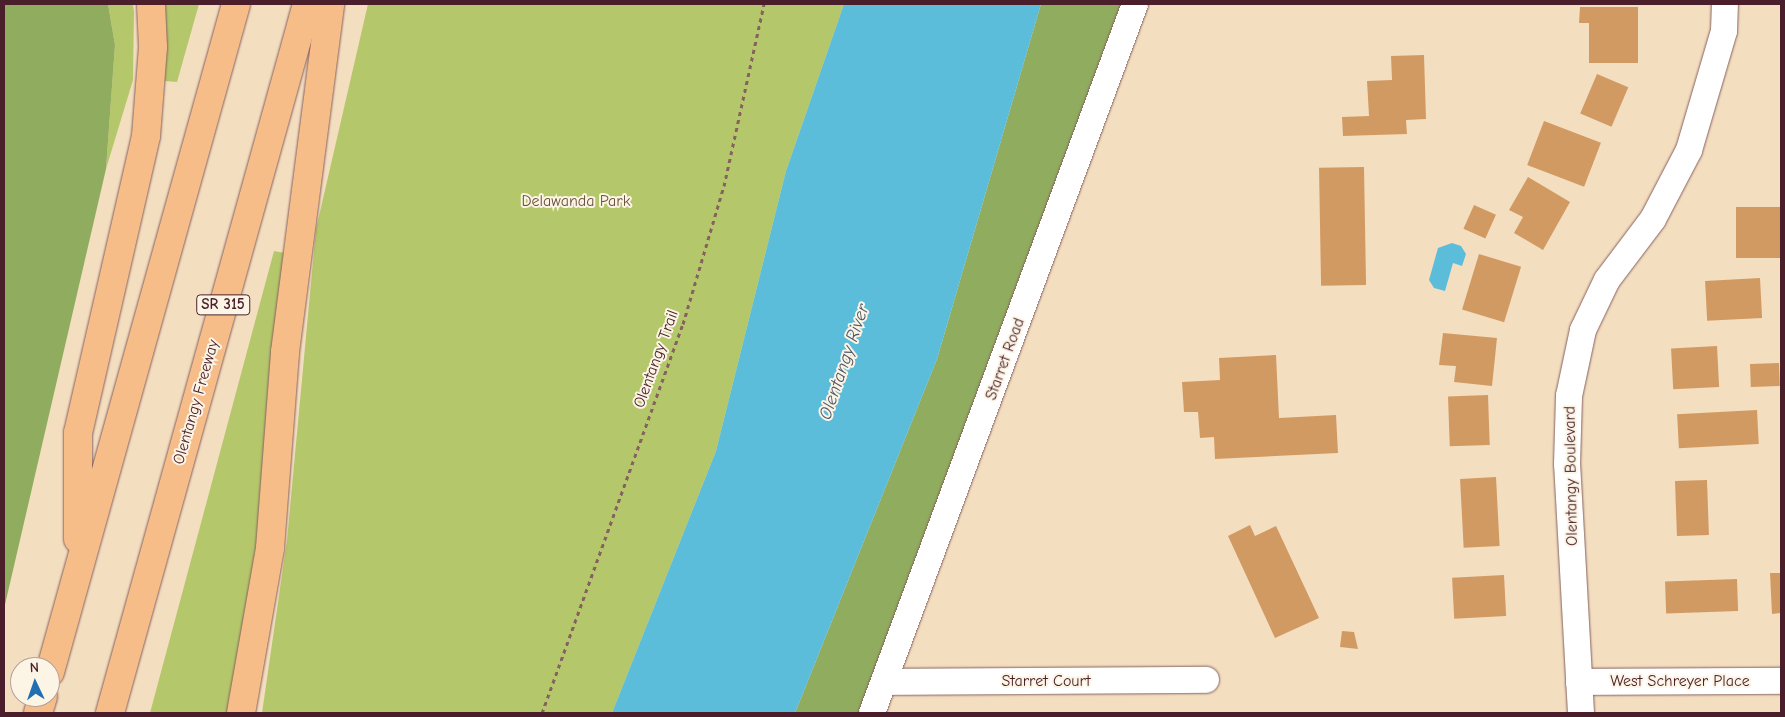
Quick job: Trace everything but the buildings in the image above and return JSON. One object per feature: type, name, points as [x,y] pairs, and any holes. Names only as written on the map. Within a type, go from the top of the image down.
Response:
[{"type":"highway","points":[[74,586],[78,433],[146,136],[154,47],[151,4]]},
{"type":"highway","points":[[54,657],[236,4]]},
{"type":"highway","name":"Olentangy Freeway","points":[[110,713],[307,4]]},
{"type":"highway","points":[[241,713],[270,548],[285,352],[330,4]]},
{"type":"street","name":"Starret Road","points":[[872,713],[1135,4]]},
{"type":"street","name":"Olentangy Boulevard","points":[[1581,713],[1567,464],[1570,396],[1583,330],[1607,280],[1653,219],[1689,150],[1724,31],[1726,4]]},
{"type":"street","name":"Starret Court","points":[[885,682],[1206,680]]},
{"type":"street","name":"West Schreyer Place","points":[[1580,682],[1781,681]]},
{"type":"path","name":"Olentangy Trail","points":[[542,713],[683,324],[724,186],[764,4]]},
{"type":"green space","points":[[4,4],[108,4],[115,45],[106,169],[4,609]]},
{"type":"green space","points":[[108,4],[133,4],[134,12],[133,80],[106,169],[115,45]]},
{"type":"green space","points":[[163,4],[199,4],[177,82],[165,81]]},
{"type":"green space","name":"Delawanda Park","points":[[368,4],[844,4],[786,171],[716,451],[612,713],[262,713],[287,540],[316,229]]},
{"type":"green space","points":[[1041,4],[1132,4],[880,713],[795,713],[937,359]]},
{"type":"green space","points":[[274,251],[285,253],[260,525],[230,713],[150,713]]},
{"type":"water","name":"Olentangy River","points":[[844,4],[1041,4],[937,359],[795,713],[612,713],[716,451],[786,171]]},
{"type":"water","points":[[1452,243],[1461,246],[1466,254],[1462,266],[1453,263],[1445,291],[1434,288],[1429,280],[1438,248]]}]
